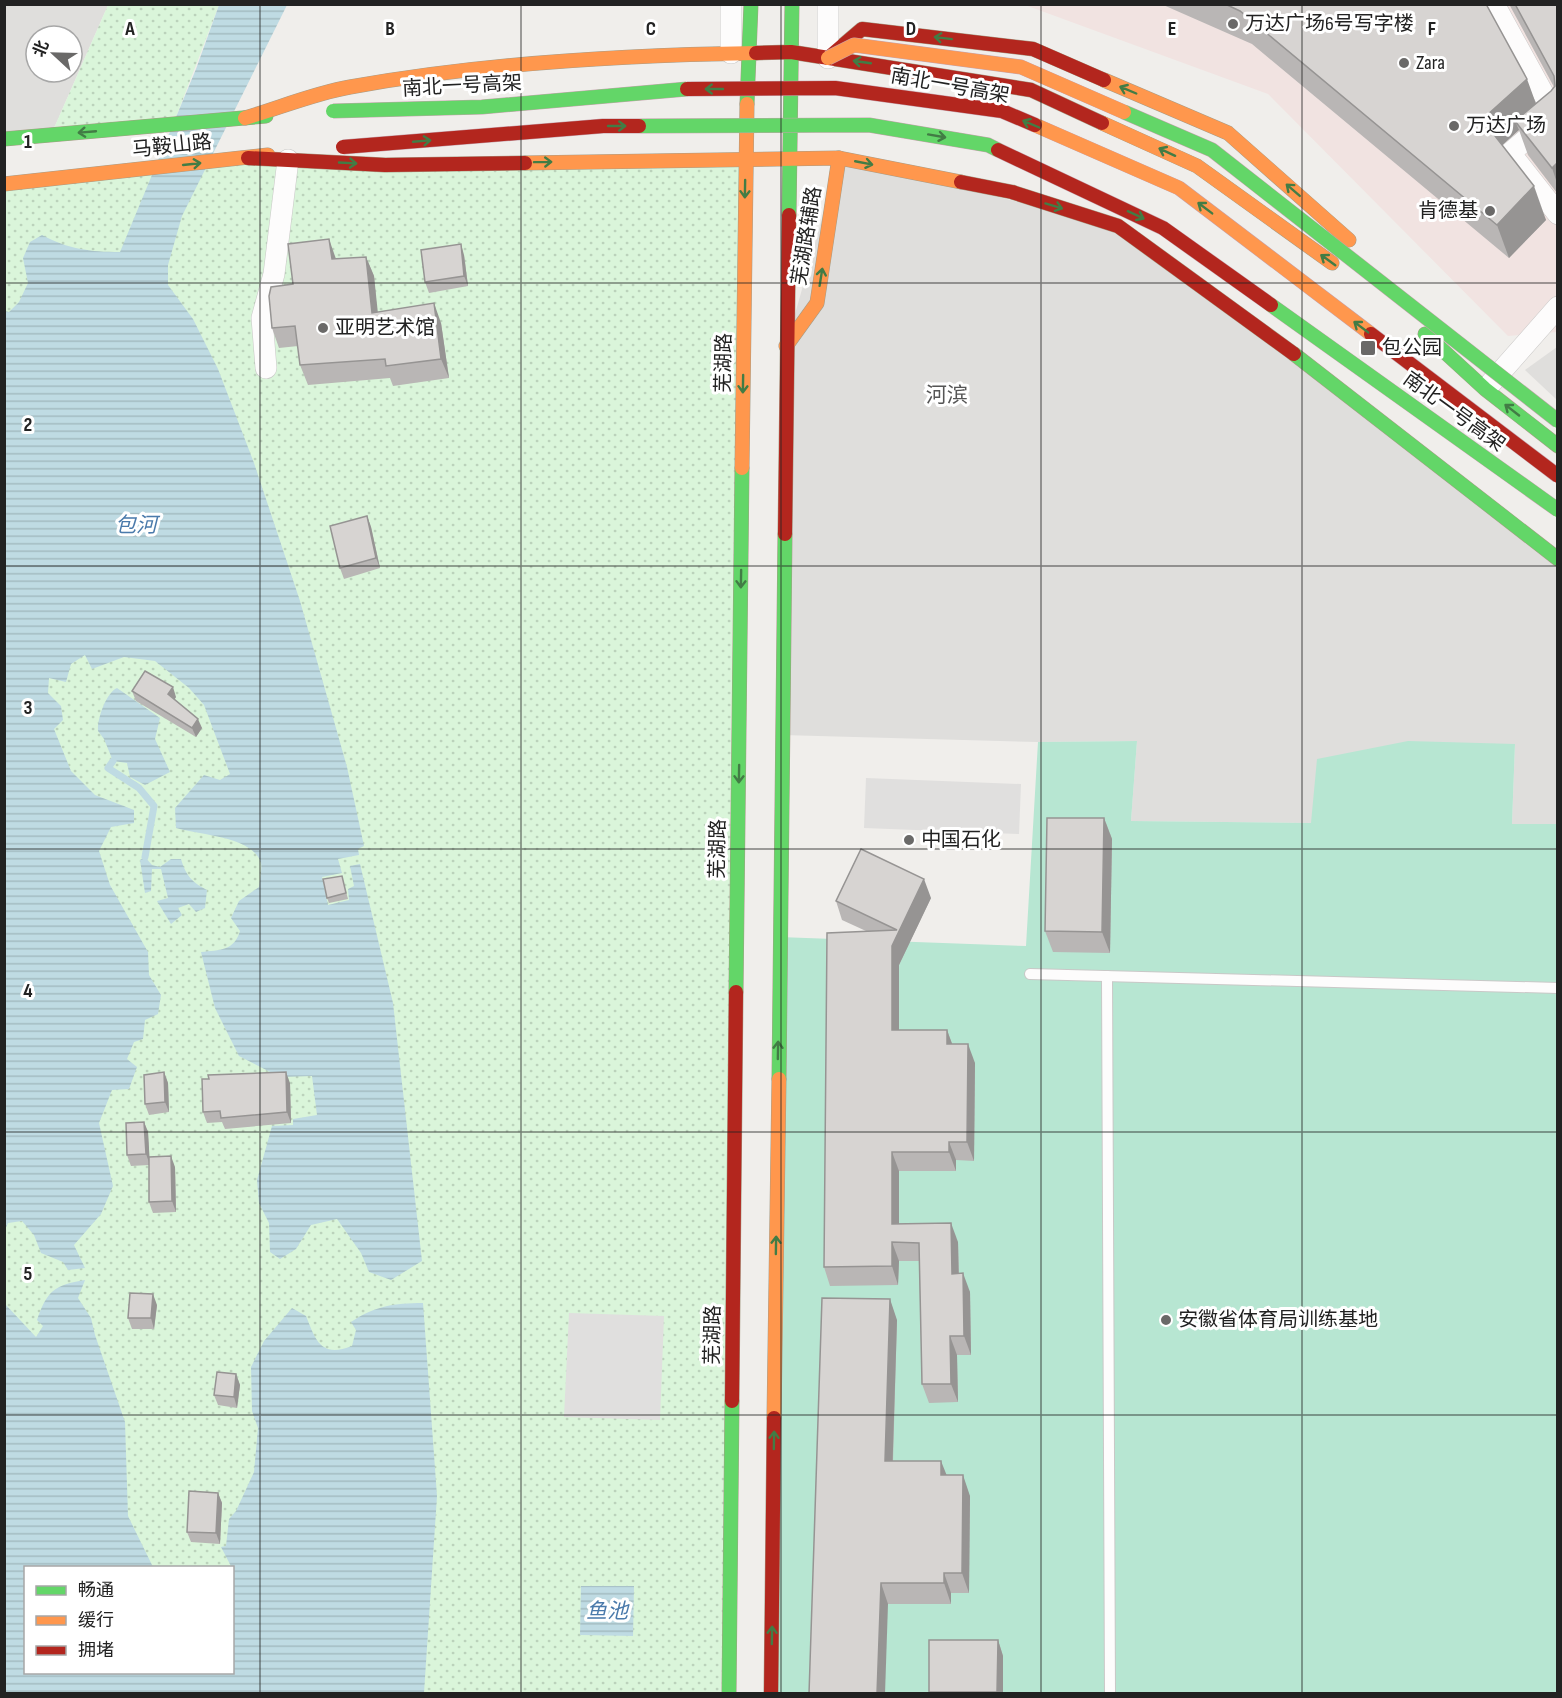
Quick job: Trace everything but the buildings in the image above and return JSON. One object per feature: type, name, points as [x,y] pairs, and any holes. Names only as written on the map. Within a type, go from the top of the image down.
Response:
[{"type":"main road","name":"芜湖路","points":[[729,1694],[746,159],[741,52],[752,4]]},
{"type":"main road","points":[[771,1694],[792,4]]},
{"type":"main road","points":[[828,58],[862,29],[1034,49],[1228,133],[1557,422]]},
{"type":"main road","points":[[828,58],[854,45],[1021,67],[1212,150],[1557,422]]},
{"type":"main road","points":[[245,118],[348,87],[467,70],[673,54],[791,52],[1031,90],[1197,166],[1435,341],[1485,389],[1557,447]]},
{"type":"main road","name":"南北一号高架","points":[[322,112],[482,107],[662,89],[835,88],[1002,111],[1179,188],[1557,477]]},
{"type":"main road","name":"马鞍山路","points":[[4,139],[322,112]]},
{"type":"main road","name":"南北一号高架","points":[[343,147],[603,126],[869,125],[988,145],[1163,228],[1557,510]]},
{"type":"main road","name":"马鞍山路","points":[[4,184],[343,147]]},
{"type":"main road","points":[[248,158],[385,165],[839,158],[1012,192],[1118,226],[1341,388],[1557,559]]},
{"type":"main road","name":"芜湖路辅路","points":[[786,346],[817,303],[839,158]]},
{"type":"street","points":[[731,4],[741,52]]},
{"type":"street","points":[[828,4],[828,58]]},
{"type":"street","points":[[1494,4],[1555,115],[1510,153],[1557,214]]},
{"type":"street","points":[[266,368],[262,318],[274,274],[288,160]]},
{"type":"street","points":[[1485,389],[1557,307]]},
{"type":"lane","points":[[1030,974],[1557,988]]},
{"type":"lane","points":[[1107,976],[1110,1694]]},
{"type":"shaded area","points":[[5,5],[108,5],[84,60],[84,24],[24,24],[24,84],[73,84],[51,135],[5,139]]},
{"type":"shaded area","name":"万达广场","points":[[1025,5],[1557,5],[1557,332],[1508,336],[1268,94]]},
{"type":"shaded area","points":[[839,158],[1118,226],[1557,559],[1557,824],[1512,824],[1515,745],[1312,823],[1131,821],[1137,741],[1038,742],[782,735],[786,346]]},
{"type":"shaded area","points":[[1557,347],[1557,400],[1525,370]]},
{"type":"shaded area","points":[[866,778],[1021,784],[1019,834],[864,828]]},
{"type":"shaded area","points":[[569,1313],[664,1316],[660,1420],[564,1417]]},
{"type":"green space","points":[[108,5],[219,5],[173,125],[51,135],[73,84],[84,84],[84,60]]},
{"type":"green space","points":[[248,158],[745,159],[729,1693],[5,1693],[4,184]]},
{"type":"green space","name":"安徽省体育局训练基地","points":[[1137,741],[1131,821],[1311,823],[1317,759],[1408,741],[1515,744],[1512,824],[1558,824],[1557,1693],[771,1694],[779,937],[1026,946],[1038,742]]},
{"type":"water","name":"包河","points":[[219,5],[287,5],[182,216],[168,265],[168,285],[193,319],[218,369],[254,463],[300,601],[347,767],[364,846],[358,849],[359,855],[338,859],[342,873],[322,877],[328,905],[349,900],[348,889],[354,886],[350,866],[360,864],[393,1003],[422,1261],[391,1280],[369,1272],[361,1253],[337,1219],[311,1225],[296,1249],[280,1259],[270,1252],[269,1223],[259,1203],[257,1180],[272,1126],[293,1125],[293,1119],[317,1115],[312,1076],[280,1077],[239,1056],[215,1008],[201,952],[225,948],[237,938],[240,931],[231,918],[239,901],[259,887],[261,863],[256,854],[236,842],[176,828],[175,808],[204,775],[220,780],[230,774],[204,705],[189,688],[155,661],[124,657],[92,669],[85,655],[71,664],[66,682],[49,678],[48,693],[61,706],[63,720],[54,729],[71,771],[95,795],[134,810],[134,823],[111,827],[99,851],[110,885],[148,952],[149,975],[161,995],[158,1014],[145,1020],[143,1039],[134,1042],[127,1059],[137,1067],[129,1089],[112,1090],[99,1123],[113,1186],[101,1214],[74,1245],[85,1268],[68,1270],[63,1262],[41,1253],[34,1235],[22,1221],[8,1223],[5,1230],[5,311],[9,312],[19,302],[28,283],[23,258],[30,242],[42,235],[61,244],[80,249],[120,252],[196,69]]},
{"type":"water","points":[[117,688],[160,718],[155,739],[170,772],[145,785],[130,777],[127,763],[113,761],[98,731],[103,707],[109,695]]},
{"type":"water","points":[[145,857],[152,865],[160,867],[171,859],[181,859],[190,878],[207,890],[205,908],[196,912],[189,904],[178,908],[182,915],[171,924],[157,901],[168,898],[161,869],[152,869],[151,891],[145,893],[140,860]]},
{"type":"water","points":[[85,1280],[78,1298],[91,1318],[125,1422],[128,1516],[153,1566],[24,1566],[24,1674],[234,1674],[234,1566],[231,1566],[221,1547],[226,1546],[229,1519],[236,1511],[254,1472],[258,1428],[252,1411],[251,1367],[264,1341],[292,1308],[306,1316],[321,1345],[333,1350],[342,1349],[352,1346],[356,1330],[351,1322],[368,1312],[403,1304],[423,1303],[437,1496],[424,1693],[5,1693],[5,1304],[36,1337],[43,1326],[37,1320],[44,1302],[53,1291],[66,1284]]},
{"type":"water","name":"鱼池","points":[[581,1586],[634,1586],[633,1636],[580,1635]]},
{"type":"waterway","points":[[113,761],[108,768],[139,788],[154,806],[145,857]]},
{"type":"traffic: fast","points":[[747,104],[751,4]]},
{"type":"traffic: fast","points":[[789,215],[792,4]]},
{"type":"traffic: fast","points":[[333,111],[482,107],[687,89]]},
{"type":"traffic: fast","points":[[1124,112],[1212,150],[1558,421]]},
{"type":"traffic: fast","points":[[4,139],[266,116]]},
{"type":"traffic: fast","points":[[639,126],[869,125],[988,145],[998,150]]},
{"type":"traffic: fast","points":[[1271,305],[1558,510]]},
{"type":"traffic: fast","points":[[1425,334],[1485,389],[1558,446]]},
{"type":"traffic: fast","points":[[1294,354],[1558,559]]},
{"type":"traffic: fast","points":[[736,992],[742,468]]},
{"type":"traffic: fast","points":[[779,1079],[785,534]]},
{"type":"traffic: fast","points":[[729,1694],[732,1401]]},
{"type":"traffic: slow","points":[[828,58],[854,45],[1021,67],[1124,112]]},
{"type":"traffic: slow","points":[[245,118],[337,90],[451,72],[603,58],[756,53]]},
{"type":"traffic: slow","points":[[1104,80],[1228,133],[1349,240]]},
{"type":"traffic: slow","points":[[742,468],[747,104]]},
{"type":"traffic: slow","points":[[1102,123],[1197,166],[1332,263]]},
{"type":"traffic: slow","points":[[1035,125],[1179,188],[1371,334]]},
{"type":"traffic: slow","points":[[4,184],[268,155]]},
{"type":"traffic: slow","points":[[786,346],[817,303],[839,158]]},
{"type":"traffic: slow","points":[[525,163],[839,158],[961,182]]},
{"type":"traffic: slow","points":[[774,1418],[779,1079]]},
{"type":"traffic: jam","points":[[828,58],[862,29],[1033,49],[1104,80]]},
{"type":"traffic: jam","points":[[756,53],[791,52],[1031,90],[1102,123]]},
{"type":"traffic: jam","points":[[687,89],[835,88],[1002,111],[1035,125]]},
{"type":"traffic: jam","points":[[343,147],[603,126],[639,126]]},
{"type":"traffic: jam","points":[[998,150],[1163,228],[1271,305]]},
{"type":"traffic: jam","points":[[248,158],[385,165],[525,163]]},
{"type":"traffic: jam","points":[[961,182],[1012,192],[1118,226],[1294,354]]},
{"type":"traffic: jam","points":[[785,534],[789,215]]},
{"type":"traffic: jam","points":[[1371,334],[1558,476]]},
{"type":"traffic: jam","points":[[732,1401],[736,992]]},
{"type":"traffic: jam","points":[[771,1694],[774,1418]]},
{"type":"place","name":"万达广场6号写字楼","points":[[1233,24]]},
{"type":"place","name":"Zara","points":[[1404,63]]},
{"type":"place","name":"万达广场","points":[[1454,126]]},
{"type":"place","name":"肯德基","points":[[1490,211]]},
{"type":"place","name":"亚明艺术馆","points":[[323,328]]},
{"type":"place","name":"包公园","points":[[1368,348]]},
{"type":"place","name":"中国石化","points":[[909,840]]},
{"type":"place","name":"安徽省体育局训练基地","points":[[1166,1320]]},
{"type":"district","name":"河滨","points":[[947,395]]}]
